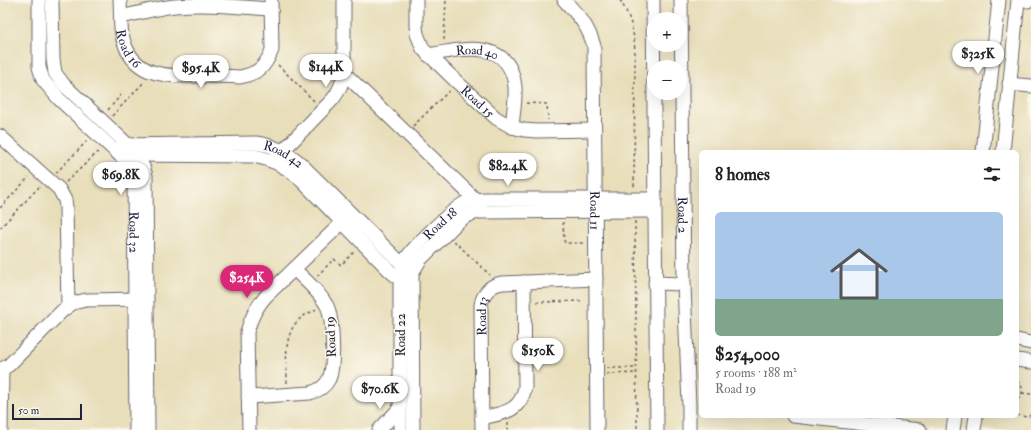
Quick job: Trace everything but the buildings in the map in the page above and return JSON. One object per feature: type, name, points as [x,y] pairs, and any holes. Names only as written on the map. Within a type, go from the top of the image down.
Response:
[{"type":"street","points":[[39,0],[39,67],[43,80],[59,99],[108,144]]},
{"type":"street","name":"Road 32","points":[[52,0],[53,59],[55,74],[64,85],[102,121],[124,150],[134,179],[148,430]]},
{"type":"street","name":"Road 16","points":[[120,0],[122,33],[125,46],[132,57],[141,66],[152,73],[166,76],[240,76],[251,74],[261,69],[267,63],[269,57]]},
{"type":"street","points":[[273,161],[323,109],[339,91],[343,83],[344,0]]},
{"type":"street","name":"Road 15","points":[[416,0],[417,34],[423,49],[489,113],[512,127],[524,130],[594,130]]},
{"type":"street","name":"Road 11","points":[[564,0],[581,18],[591,36],[594,57],[597,430]]},
{"type":"street","points":[[652,0],[657,430]]},
{"type":"street","name":"Road 2","points":[[681,0],[684,284],[695,405],[689,430]]},
{"type":"street","points":[[982,150],[998,0]]},
{"type":"street","points":[[1002,150],[1009,84],[1026,0]]},
{"type":"street","points":[[121,18],[149,10],[176,6],[271,5],[272,50],[269,57]]},
{"type":"street","name":"Road 40","points":[[428,55],[470,48],[493,52],[502,58],[509,67],[515,87],[512,127]]},
{"type":"street","points":[[344,73],[488,212]]},
{"type":"street","points":[[1009,84],[1031,86]]},
{"type":"street","points":[[0,136],[49,179],[59,189],[65,200],[68,306]]},
{"type":"street","name":"Road 42","points":[[108,144],[124,150],[256,143],[266,144],[283,151],[300,163],[347,218],[363,244],[400,280],[412,289]]},
{"type":"street","name":"Road 32","points":[[124,150],[138,155],[146,176],[136,430]]},
{"type":"street","name":"Road 42","points":[[138,155],[254,156],[273,161],[297,176],[408,269]]},
{"type":"street","name":"Road 18","points":[[408,269],[413,250],[458,206],[467,202],[476,200],[595,205],[655,205]]},
{"type":"street","name":"Road 18","points":[[408,269],[420,260],[464,217],[472,213],[563,212],[595,205]]},
{"type":"street","points":[[249,430],[247,332],[250,319],[257,306],[266,296],[347,218]]},
{"type":"street","name":"Road 19","points":[[248,397],[310,394],[318,391],[325,385],[329,378],[331,370],[332,338],[330,311],[326,303],[294,269]]},
{"type":"street","name":"Road 22","points":[[400,430],[400,280],[408,269]]},
{"type":"street","name":"Road 22","points":[[408,269],[412,289],[413,430]]},
{"type":"street","name":"Road 13","points":[[482,424],[481,305],[482,299],[488,289],[498,284],[596,279]]},
{"type":"street","points":[[482,424],[514,408],[524,395],[524,282]]},
{"type":"street","points":[[656,283],[684,284]]},
{"type":"street","points":[[1,430],[1,370],[9,365],[68,306],[73,303],[86,300],[141,300]]},
{"type":"street","points":[[1019,340],[1031,343]]},
{"type":"street","points":[[1019,360],[1031,362]]},
{"type":"street","points":[[379,430],[400,408]]},
{"type":"street","points":[[811,418],[920,430]]},
{"type":"street","points":[[953,430],[955,418]]},
{"type":"street","points":[[974,430],[976,418]]},
{"type":"path","points":[[444,52],[446,0]]},
{"type":"path","points":[[620,0],[629,14],[634,33],[635,54],[637,430]]},
{"type":"path","points":[[269,57],[323,109]]},
{"type":"path","points":[[102,121],[152,73]]},
{"type":"path","points":[[406,133],[457,82]]},
{"type":"path","points":[[102,121],[121,96]]},
{"type":"path","points":[[514,103],[547,104],[548,131]]},
{"type":"path","points":[[0,228],[95,132]]},
{"type":"path","points":[[59,189],[108,144]]},
{"type":"path","points":[[0,208],[37,169]]},
{"type":"path","points":[[563,212],[565,243],[596,242]]},
{"type":"path","points":[[447,234],[498,284]]},
{"type":"path","points":[[309,284],[334,260],[341,265],[363,244]]},
{"type":"path","points":[[524,303],[596,301]]},
{"type":"path","points":[[287,395],[288,344],[292,329],[302,317],[326,303]]},
{"type":"path","points":[[597,371],[636,368]]},
{"type":"path","points":[[597,371],[636,373]]},
{"type":"path","points":[[1019,382],[1022,388],[1022,393],[1019,397]]},
{"type":"path","points":[[1022,393],[1031,394]]},
{"type":"path","points":[[1019,415],[1027,417],[1031,415]]}]
